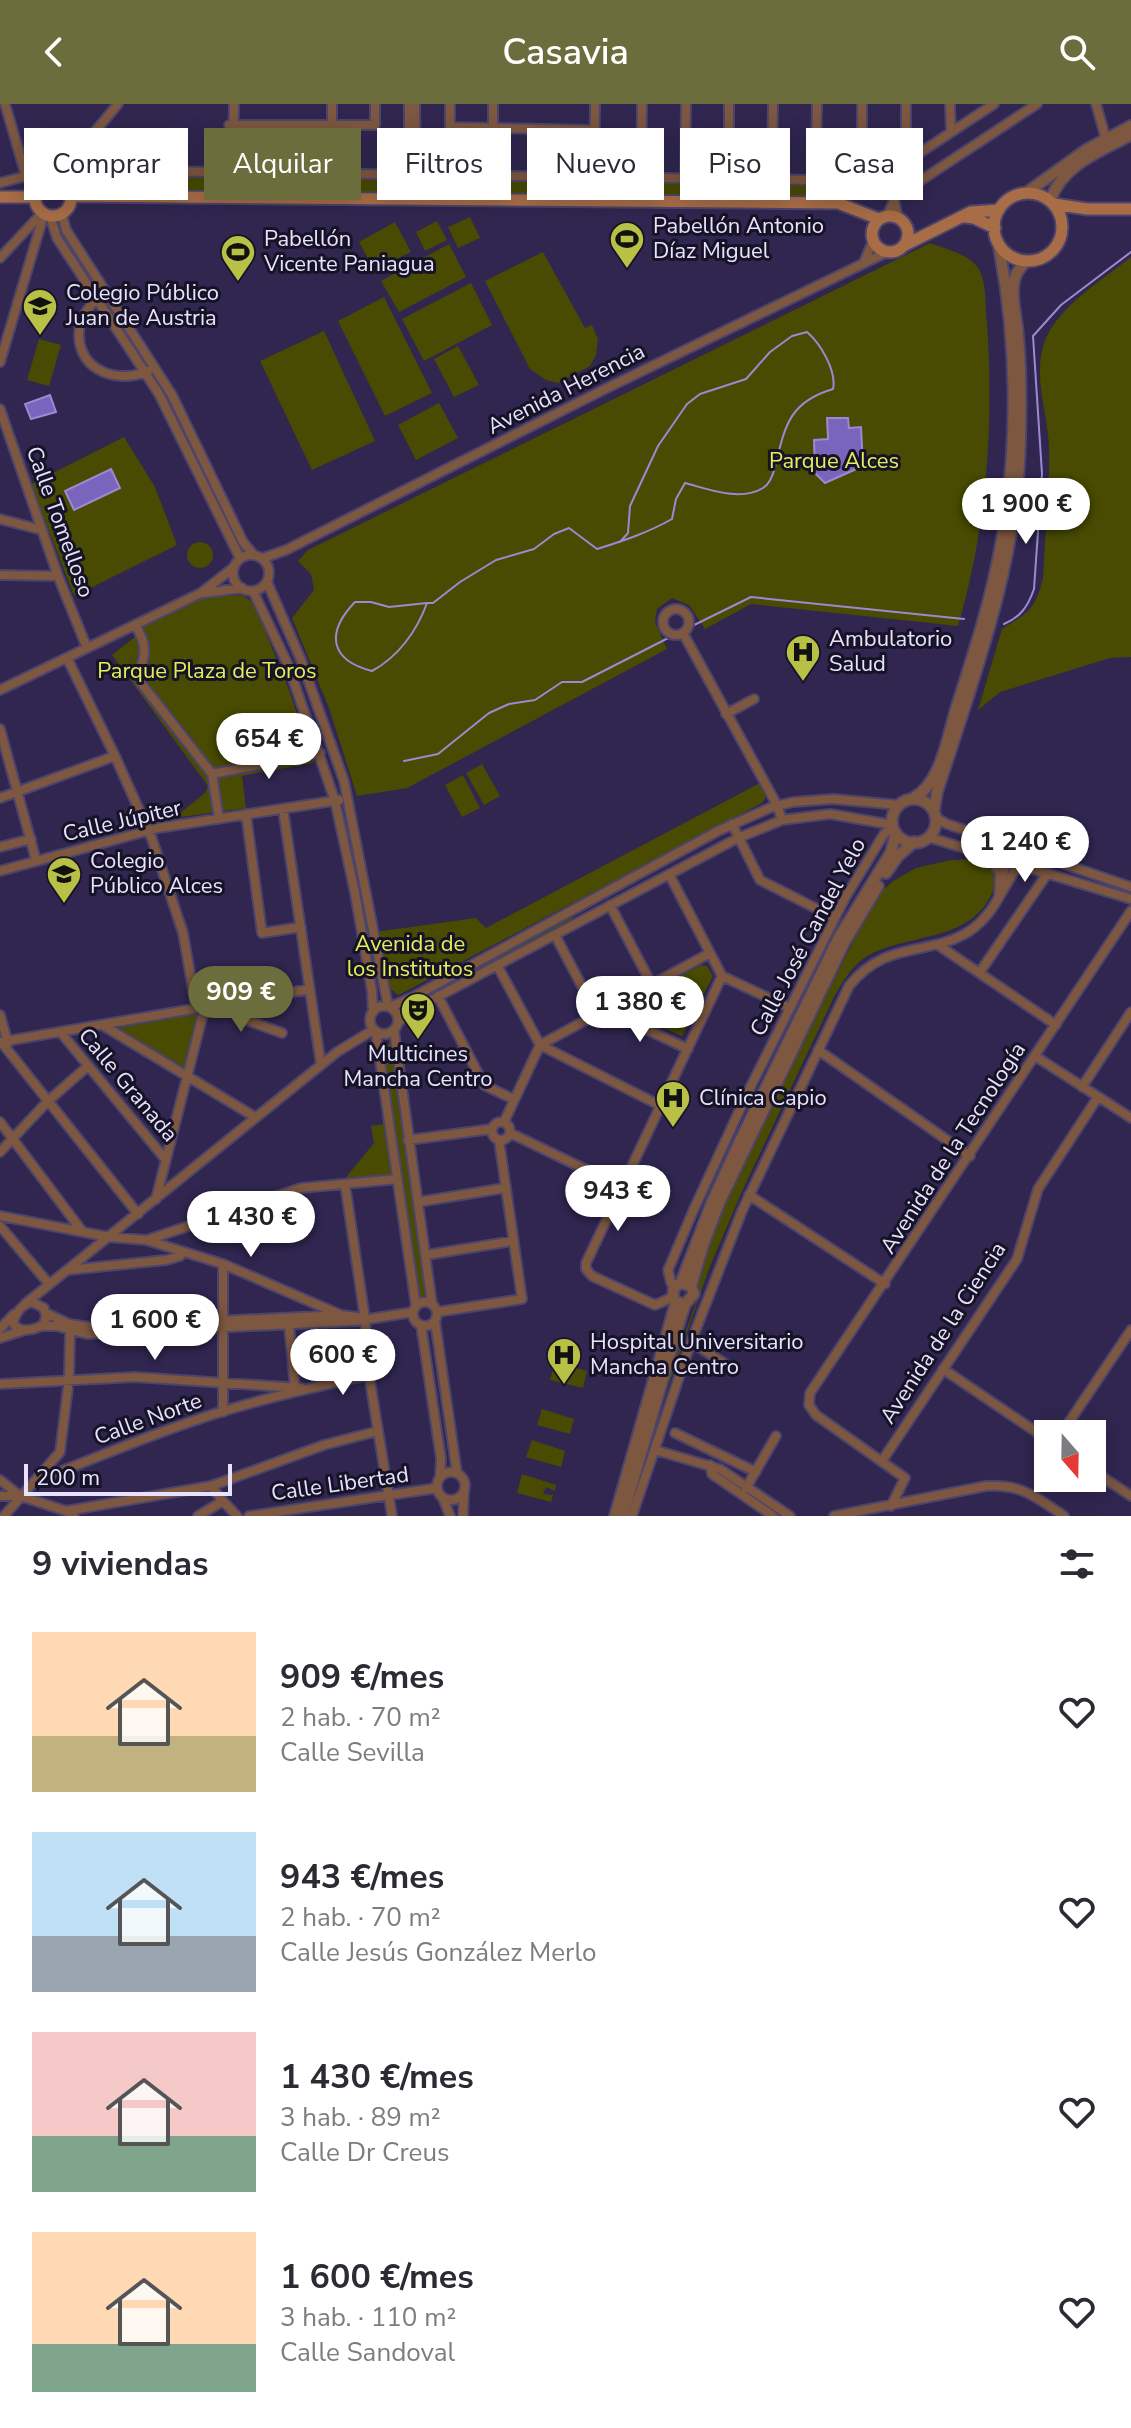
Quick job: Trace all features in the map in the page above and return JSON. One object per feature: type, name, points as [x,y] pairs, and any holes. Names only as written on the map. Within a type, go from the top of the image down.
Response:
[{"type":"main road","points":[[1052,202],[1062,223],[1059,242],[1053,250],[1036,260],[1026,261],[1007,253],[998,242],[995,228],[999,210],[1011,198],[1026,193],[1087,209],[1131,209]]},
{"type":"main road","points":[[0,197],[24,194]]},
{"type":"main road","points":[[188,197],[838,203],[864,215],[888,218],[907,232],[923,235]]},
{"type":"main road","points":[[36,200],[37,208],[45,215],[62,214],[70,200]]},
{"type":"main road","points":[[1062,223],[1087,209]]},
{"type":"main road","points":[[864,215],[876,246],[887,252],[960,216],[999,210]]},
{"type":"main road","points":[[960,216],[974,218],[995,228]]},
{"type":"main road","points":[[872,236],[888,218]]},
{"type":"main road","points":[[903,246],[907,232]]},
{"type":"street","points":[[5,104],[24,169]]},
{"type":"street","points":[[98,128],[118,104]]},
{"type":"street","points":[[232,104],[231,125],[375,125],[375,104]]},
{"type":"street","points":[[332,104],[332,125]]},
{"type":"street","points":[[412,104],[412,128]]},
{"type":"street","points":[[450,104],[450,127],[527,128]]},
{"type":"street","points":[[493,104],[493,127]]},
{"type":"street","points":[[589,128],[592,104]]},
{"type":"street","points":[[592,104],[592,128]]},
{"type":"street","points":[[642,104],[642,128]]},
{"type":"street","points":[[686,104],[686,128]]},
{"type":"street","points":[[729,104],[729,128]]},
{"type":"street","points":[[773,104],[773,128]]},
{"type":"street","points":[[817,104],[817,128]]},
{"type":"street","points":[[862,104],[862,128]]},
{"type":"street","points":[[906,104],[906,128]]},
{"type":"street","points":[[950,104],[951,132]]},
{"type":"street","points":[[923,153],[994,104]]},
{"type":"street","points":[[923,179],[1037,104]]},
{"type":"street","points":[[1096,104],[1106,139]]},
{"type":"street","points":[[1026,193],[1106,139],[1131,126]]},
{"type":"street","points":[[1052,202],[1057,183],[1088,153],[1131,135]]},
{"type":"street","points":[[0,183],[24,177]]},
{"type":"street","points":[[888,218],[894,200]]},
{"type":"street","points":[[62,214],[66,230],[172,395],[243,542],[253,554],[263,558],[348,797],[389,1007],[395,1012],[408,1140],[457,1473]]},
{"type":"street","points":[[1,357],[45,215]]},
{"type":"street","points":[[0,258],[45,215]]},
{"type":"street","points":[[45,215],[159,394],[240,558]]},
{"type":"street","points":[[23,233],[57,238]]},
{"type":"street","points":[[864,263],[872,236]]},
{"type":"street","points":[[373,1012],[413,997],[732,824],[777,805],[833,799],[899,805],[923,793],[929,786],[991,595],[1009,495],[1013,403],[1010,327],[998,242]]},
{"type":"street","name":"Avenida Herencia","points":[[263,558],[286,550],[605,389],[887,252]]},
{"type":"street","points":[[623,1516],[678,1301],[673,1290],[683,1284],[703,1245],[720,1201],[844,943],[889,868],[914,842],[928,837],[936,825],[937,792],[985,646],[1011,532],[1020,406],[1014,292],[1015,277],[1026,261]]},
{"type":"street","points":[[97,298],[85,312],[80,326],[84,354],[93,365],[118,378],[146,373],[155,367]]},
{"type":"street","name":"Calle Tomelloso","points":[[0,409],[58,576],[87,648]]},
{"type":"street","points":[[0,519],[42,530]]},
{"type":"street","name":"Avenida Herencia","points":[[253,591],[268,578],[286,550]]},
{"type":"street","points":[[0,690],[201,593],[233,568],[240,558],[253,554]]},
{"type":"street","points":[[233,568],[234,580],[242,588]]},
{"type":"street","points":[[0,575],[58,576]]},
{"type":"street","points":[[201,593],[242,588],[253,591],[288,665],[335,801],[372,991],[374,1031],[415,1321],[421,1325],[429,1325],[436,1317],[522,1299],[499,1140],[492,1129]]},
{"type":"street","points":[[135,625],[144,639],[147,652],[138,675],[141,683],[212,774],[219,819]]},
{"type":"street","points":[[683,633],[777,805],[782,820]]},
{"type":"street","points":[[67,658],[148,831],[183,933],[201,1006],[156,1199]]},
{"type":"street","points":[[726,714],[754,699]]},
{"type":"street","points":[[0,729],[36,860]]},
{"type":"street","points":[[212,774],[320,753]]},
{"type":"street","points":[[0,798],[115,756]]},
{"type":"street","name":"Calle Júpiter","points":[[0,871],[148,831],[348,797]]},
{"type":"street","points":[[912,799],[925,802],[935,814],[1015,847],[1131,887]]},
{"type":"street","points":[[683,1284],[712,1202],[738,1145],[838,939],[891,852],[893,814],[899,805]]},
{"type":"street","points":[[283,809],[321,1065]]},
{"type":"street","points":[[246,814],[262,933],[301,927]]},
{"type":"street","points":[[0,1329],[49,1284],[321,1065],[374,1031],[384,1034],[438,996],[738,838],[782,820],[830,814],[894,828],[907,841],[914,842]]},
{"type":"street","points":[[732,824],[760,880],[835,918]]},
{"type":"street","name":"Calle José Candel Yelo","points":[[683,1284],[671,1283],[668,1270],[694,1209],[835,918],[884,834],[894,828]]},
{"type":"street","points":[[928,837],[1131,899]]},
{"type":"street","points":[[0,847],[31,839]]},
{"type":"street","points":[[999,897],[1010,851],[1015,847]]},
{"type":"street","points":[[632,1516],[691,1342],[749,1195],[849,986],[866,968],[889,954],[962,938],[971,931],[987,916],[1018,865],[1015,847]]},
{"type":"street","points":[[985,855],[1000,873],[1001,883]]},
{"type":"street","points":[[669,874],[722,976],[790,1008]]},
{"type":"street","points":[[980,972],[1047,874]]},
{"type":"street","points":[[610,905],[652,985]]},
{"type":"street","name":"Avenida de la Tecnología","points":[[882,1461],[816,1415],[809,1405],[810,1393],[1131,911]]},
{"type":"street","points":[[570,912],[575,924]]},
{"type":"street","points":[[555,935],[601,1013],[688,1049]]},
{"type":"street","points":[[937,945],[1056,1025]]},
{"type":"street","points":[[504,1122],[540,1045],[710,953]]},
{"type":"street","points":[[497,965],[540,1045],[661,1106]]},
{"type":"street","points":[[683,1284],[694,1294],[655,1305],[592,1276],[586,1269],[722,976]]},
{"type":"street","points":[[385,984],[398,995],[413,997]]},
{"type":"street","points":[[3,1043],[310,989]]},
{"type":"street","points":[[438,996],[484,1085],[513,1099]]},
{"type":"street","points":[[241,1000],[244,1019],[282,1033]]},
{"type":"street","points":[[1082,1087],[1131,1012]]},
{"type":"street","points":[[0,1015],[3,1043],[138,1214]]},
{"type":"street","points":[[103,1025],[255,1117]]},
{"type":"street","name":"Calle Granada","points":[[62,1034],[166,1160]]},
{"type":"street","points":[[818,1050],[970,1156]]},
{"type":"street","points":[[1035,1056],[1131,1118]]},
{"type":"street","points":[[0,1152],[48,1101],[88,1066]]},
{"type":"street","name":"Avenida de la Ciencia","points":[[882,1461],[1017,1259],[1038,1189],[1098,1097]]},
{"type":"street","points":[[0,1122],[83,1232]]},
{"type":"street","points":[[408,1140],[492,1129],[496,1123],[504,1122],[509,1126],[510,1133],[507,1138],[499,1140]]},
{"type":"street","points":[[510,1133],[622,1187]]},
{"type":"street","points":[[146,1240],[301,1188],[397,1179]]},
{"type":"street","points":[[345,1184],[365,1319],[369,1375],[392,1516]]},
{"type":"street","points":[[418,1202],[505,1188]]},
{"type":"street","points":[[749,1195],[885,1284]]},
{"type":"street","points":[[0,1216],[109,1237],[146,1240],[223,1264],[341,1315]]},
{"type":"street","points":[[0,1226],[49,1284]]},
{"type":"street","points":[[426,1255],[513,1241]]},
{"type":"street","points":[[67,1270],[166,1260],[184,1252]]},
{"type":"street","points":[[223,1264],[223,1412]]},
{"type":"street","points":[[42,1326],[44,1294],[49,1284]]},
{"type":"street","points":[[615,1516],[678,1301]]},
{"type":"street","points":[[22,1331],[13,1323],[23,1306],[35,1303],[74,1325],[90,1327],[289,1325],[365,1319],[415,1309],[425,1302],[432,1304]]},
{"type":"street","points":[[0,1338],[42,1326],[56,1326],[87,1334],[341,1315],[365,1319]]},
{"type":"street","points":[[289,1325],[295,1388]]},
{"type":"street","points":[[421,1325],[441,1459],[437,1488],[450,1516]]},
{"type":"street","points":[[1070,1420],[1131,1330]]},
{"type":"street","points":[[66,1469],[60,1452],[69,1379],[70,1331]]},
{"type":"street","points":[[691,1342],[724,1363]]},
{"type":"street","points":[[943,1369],[1034,1431]]},
{"type":"street","name":"Calle Norte","points":[[35,1482],[132,1442],[223,1412],[369,1375]]},
{"type":"street","points":[[0,1384],[135,1377],[310,1388]]},
{"type":"street","points":[[0,1480],[20,1496],[70,1514],[211,1486],[324,1445],[378,1431]]},
{"type":"street","points":[[675,1433],[756,1472]]},
{"type":"street","points":[[746,1488],[776,1436]]},
{"type":"street","points":[[655,1450],[720,1469],[786,1515]]},
{"type":"street","points":[[4,1516],[60,1452]]},
{"type":"street","points":[[882,1461],[905,1478],[891,1506]]},
{"type":"street","points":[[710,1465],[712,1474],[773,1516]]},
{"type":"street","points":[[440,1477],[450,1471],[464,1479],[463,1516]]},
{"type":"street","points":[[1106,1479],[1131,1496]]},
{"type":"street","points":[[211,1486],[237,1516]]},
{"type":"street","points":[[834,1516],[986,1486],[1025,1490],[1064,1516]]},
{"type":"street","name":"Calle Libertad","points":[[249,1516],[437,1488]]},
{"type":"street","points":[[442,1497],[454,1500],[464,1492]]},
{"type":"street","points":[[0,1496],[20,1496]]},
{"type":"street","points":[[198,1516],[223,1501]]},
{"type":"green space","points":[[188,176],[204,177],[204,193],[188,193]]},
{"type":"green space","points":[[361,178],[377,179],[377,194],[361,194]]},
{"type":"green space","points":[[511,180],[527,180],[527,195],[511,195]]},
{"type":"green space","points":[[664,182],[680,182],[680,196],[664,196]]},
{"type":"green space","points":[[790,184],[806,184],[806,196],[790,196]]},
{"type":"green space","points":[[470,217],[480,238],[458,248],[448,227]]},
{"type":"green space","points":[[437,221],[447,240],[425,251],[416,232]]},
{"type":"green space","points":[[395,222],[411,252],[374,270],[359,242]]},
{"type":"green space","name":"Parque Alces","points":[[930,243],[956,252],[974,263],[981,273],[985,294],[990,399],[986,475],[976,551],[958,626],[751,604],[705,629],[689,605],[672,598],[657,609],[655,622],[667,649],[407,788],[357,796],[329,708],[292,618],[314,590],[311,574],[298,561],[308,550]]},
{"type":"green space","points":[[449,244],[466,277],[399,312],[381,281]]},
{"type":"green space","points":[[543,252],[585,328],[592,325],[598,339],[596,355],[590,366],[558,383],[546,380],[530,369],[485,281]]},
{"type":"green space","points":[[1131,257],[1131,657],[1110,658],[1000,692],[978,710],[1002,629],[1030,609],[1043,578],[1049,464],[1040,375],[1043,346],[1065,310]]},
{"type":"green space","points":[[471,283],[492,325],[424,361],[402,319]]},
{"type":"green space","points":[[384,297],[432,393],[385,416],[338,321]]},
{"type":"green space","points":[[324,331],[375,441],[312,470],[260,361]]},
{"type":"green space","points":[[39,339],[61,345],[49,386],[27,380]]},
{"type":"green space","points":[[458,346],[479,385],[454,397],[434,359]]},
{"type":"green space","points":[[439,403],[458,438],[416,460],[398,425]]},
{"type":"green space","points":[[124,437],[155,487],[177,545],[74,596],[31,484]]},
{"type":"green space","points":[[200,542],[209,546],[213,555],[209,564],[200,568],[191,564],[187,555],[191,546]]},
{"type":"green space","name":"Parque Plaza de Toros","points":[[242,595],[254,603],[314,763],[242,776],[246,808],[174,818],[205,793],[208,786],[112,655],[135,637],[133,630],[200,597]]},
{"type":"green space","points":[[482,764],[500,796],[484,805],[466,773]]},
{"type":"green space","points":[[463,775],[480,808],[462,817],[445,785]]},
{"type":"green space","name":"Avenida de los Institutos","points":[[760,783],[766,797],[762,803],[398,995],[385,984],[375,932],[476,918],[486,928]]},
{"type":"green space","points":[[951,860],[973,860],[988,865],[994,878],[992,893],[970,920],[938,934],[869,955],[853,968],[841,985],[744,1187],[710,1266],[657,1419],[654,1419],[697,1300],[696,1278],[709,1239],[866,916],[881,892],[893,881],[916,868]]},
{"type":"green space","points":[[570,912],[575,924],[398,1022],[393,1008]]},
{"type":"green space","points":[[701,965],[707,966],[713,976],[682,1036],[637,1016],[637,998]]},
{"type":"green space","points":[[194,1011],[199,1016],[187,1066],[181,1067],[120,1032],[121,1025]]},
{"type":"green space","points":[[382,1044],[391,1044],[428,1299],[419,1301]]},
{"type":"green space","points":[[389,1123],[397,1179],[345,1184],[347,1176],[374,1143],[371,1126]]},
{"type":"green space","points":[[555,1362],[587,1371],[583,1388],[550,1380]]},
{"type":"green space","points":[[542,1409],[574,1419],[570,1434],[537,1425]]},
{"type":"green space","points":[[532,1440],[565,1451],[561,1467],[526,1457]]},
{"type":"green space","points":[[522,1474],[556,1485],[555,1491],[546,1487],[543,1494],[553,1495],[551,1502],[517,1493]]},
{"type":"shaded area","points":[[50,395],[56,412],[31,419],[25,404]]},
{"type":"shaded area","points":[[827,418],[848,418],[849,428],[861,427],[863,466],[825,483],[815,473],[814,440],[828,439]]},
{"type":"shaded area","points":[[111,469],[120,488],[74,510],[65,491]]},
{"type":"waterway","points":[[1004,624],[1023,610],[1034,589],[1042,474],[1033,336],[1061,305],[1131,252]]},
{"type":"waterway","points":[[427,603],[389,607],[355,602],[339,624],[336,644],[340,652],[347,660],[372,671],[406,642],[427,603],[433,603],[496,560],[534,549],[554,534],[569,528],[597,549],[616,543],[626,540],[672,519],[676,499],[685,483],[734,494],[754,492],[765,486],[772,476],[791,418],[807,401],[833,389],[834,382],[826,358],[807,332],[792,336],[770,352],[746,379],[700,394],[687,404],[658,446],[630,506],[628,533],[620,542]]},
{"type":"waterway","points":[[686,629],[751,597],[964,619]]},
{"type":"waterway","points":[[404,761],[438,754],[489,713],[509,704],[535,700],[562,682],[582,682],[680,632]]},
{"type":"place","name":"Pabellón Antonio Díaz Miguel","points":[[627,270]]},
{"type":"place","name":"Pabellón Vicente Paniagua","points":[[238,283]]},
{"type":"place","name":"Colegio Público Juan de Austria","points":[[40,337]]},
{"type":"place","name":"Ambulatorio Salud","points":[[803,683]]},
{"type":"place","name":"Colegio Público Alces","points":[[64,905]]},
{"type":"place","name":"Multicines Mancha Centro","points":[[418,1041]]},
{"type":"place","name":"Clínica Capio","points":[[673,1129]]},
{"type":"place","name":"Hospital Universitario Mancha Centro","points":[[564,1386]]}]
